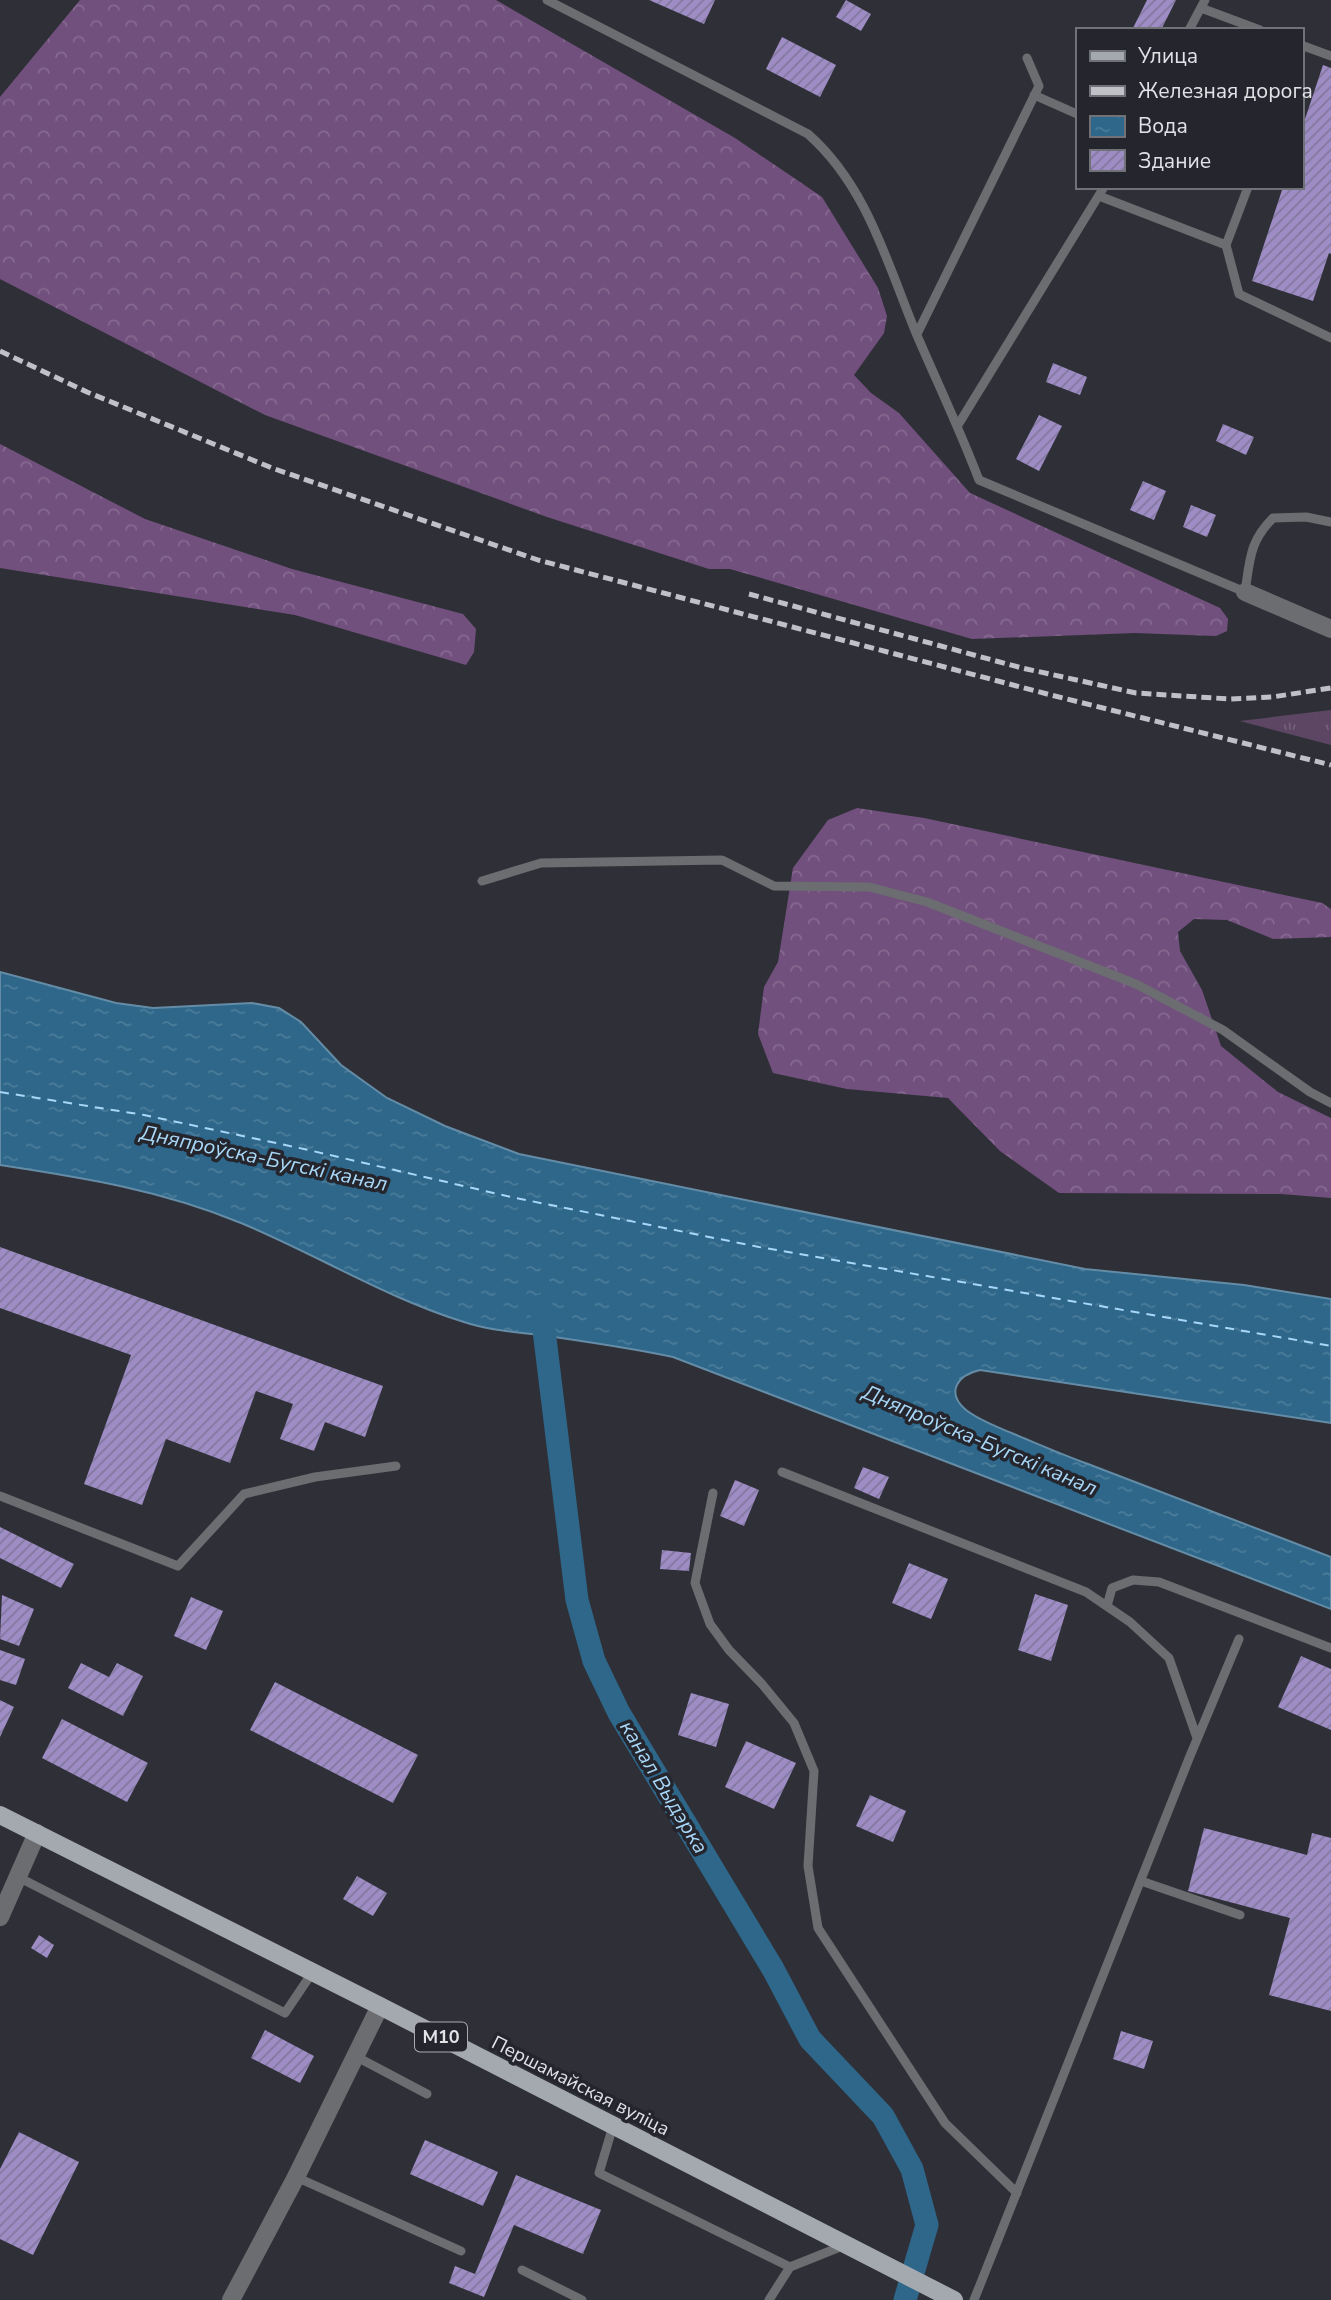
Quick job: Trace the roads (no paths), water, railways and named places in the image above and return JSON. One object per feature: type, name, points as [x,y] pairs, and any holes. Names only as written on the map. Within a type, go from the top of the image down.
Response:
[{"type":"main road","name":"Першамайская вуліца","points":[[0,1815],[950,2298]]},
{"type":"street","points":[[1244,592],[1331,629]]},
{"type":"street","points":[[0,1917],[37,1833]]},
{"type":"street","points":[[231,2300],[296,2177],[380,2006]]},
{"type":"lane","points":[[547,0],[808,134],[828,151],[871,219],[979,480],[1244,592],[1254,542],[1258,533],[1273,518],[1306,517],[1331,522]]},
{"type":"lane","points":[[1190,28],[1203,4],[1256,28]]},
{"type":"lane","points":[[1303,46],[1331,56]]},
{"type":"lane","points":[[917,334],[1039,86],[1027,58]]},
{"type":"lane","points":[[1034,95],[1076,114]]},
{"type":"lane","points":[[1247,189],[1226,245],[1239,294],[1331,338]]},
{"type":"lane","points":[[958,425],[1101,192],[1226,245]]},
{"type":"lane","points":[[482,881],[541,863],[722,860],[774,886],[869,887],[927,902],[1136,984],[1223,1030],[1310,1092],[1331,1103]]},
{"type":"lane","points":[[0,1496],[178,1566],[244,1494],[315,1477],[396,1466]]},
{"type":"lane","points":[[782,1472],[1086,1592],[1130,1622],[1169,1658],[1197,1738]]},
{"type":"lane","points":[[713,1493],[695,1583],[710,1624],[729,1650],[794,1723],[814,1771],[808,1866],[818,1928],[945,2123],[1017,2193]]},
{"type":"lane","points":[[1107,1606],[1112,1588],[1133,1580],[1159,1582],[1331,1648]]},
{"type":"lane","points":[[974,2300],[1197,1738],[1239,1639]]},
{"type":"lane","points":[[18,1877],[285,2013],[312,1973]]},
{"type":"lane","points":[[1141,1881],[1240,1915]]},
{"type":"lane","points":[[355,2056],[427,2094]]},
{"type":"lane","points":[[613,2126],[599,2173],[790,2267]]},
{"type":"lane","points":[[296,2177],[461,2251]]},
{"type":"lane","points":[[769,2300],[790,2267],[846,2245]]},
{"type":"lane","points":[[522,2270],[582,2300]]},
{"type":"water","name":"Дняпроўска-Бугскі канал","points":[[0,972],[116,1003],[153,1008],[252,1003],[279,1008],[301,1022],[341,1065],[387,1098],[445,1126],[519,1154],[1085,1269],[1244,1285],[1331,1299],[1331,1423],[980,1370],[960,1380],[955,1391],[956,1397],[966,1410],[989,1424],[1331,1557],[1331,1609],[673,1357],[474,1325],[407,1301],[269,1235],[182,1202],[122,1186],[0,1165]]},
{"type":"waterway","name":"канал Выдэрка","points":[[541,1306],[577,1600],[594,1661],[619,1713],[773,1969],[810,2039],[883,2116],[912,2169],[927,2225],[905,2300]]},
{"type":"railway","points":[[0,351],[87,392],[272,468],[538,560],[1051,695],[1331,765]]},
{"type":"railway","points":[[749,594],[1022,668],[1136,693],[1230,699],[1272,697],[1331,688]]}]
